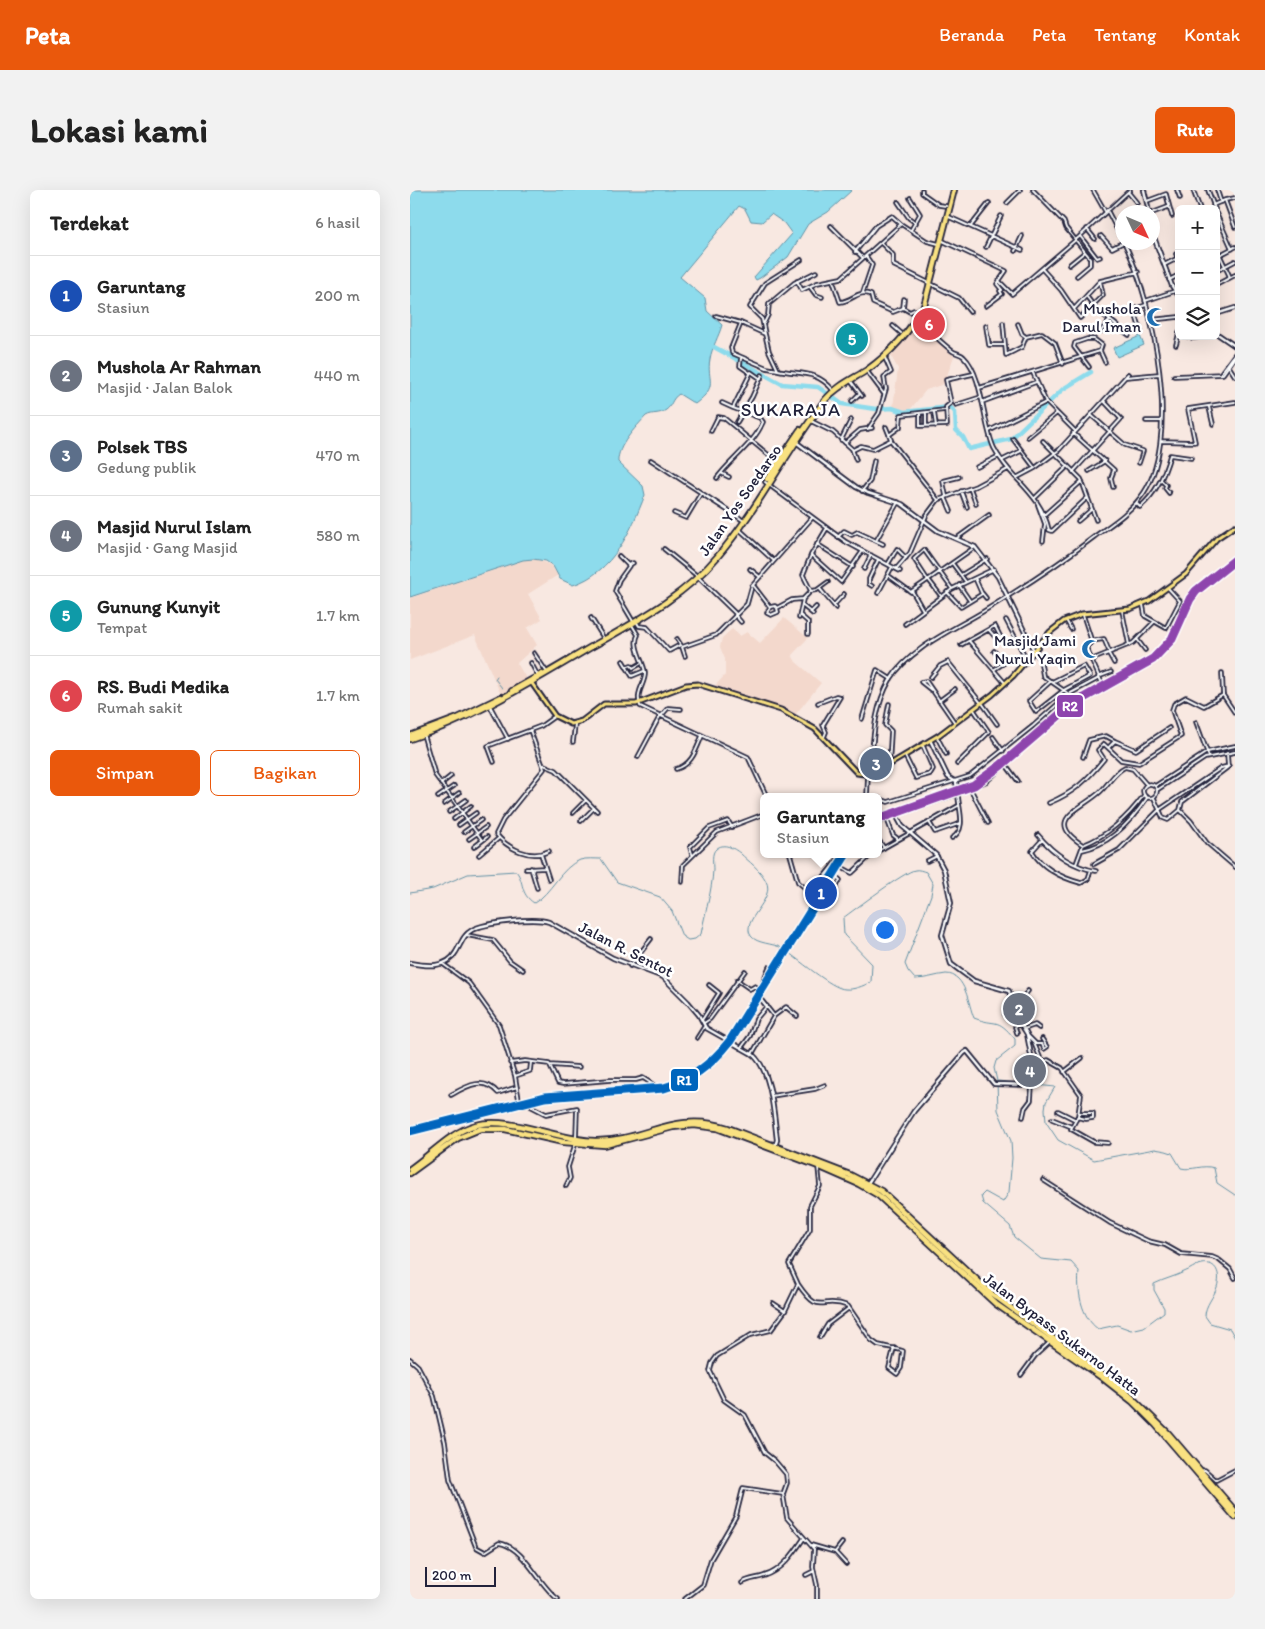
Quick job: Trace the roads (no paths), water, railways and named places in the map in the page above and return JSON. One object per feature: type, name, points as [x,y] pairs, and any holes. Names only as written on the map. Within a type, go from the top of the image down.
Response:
[{"type":"highway","name":"Jalan Yos Soedarso","points":[[729,540],[766,482],[825,399],[832,391],[884,357],[924,306],[946,206],[953,190]]},
{"type":"highway","name":"Jalan Yos Soedarso","points":[[944,221],[953,190]]},
{"type":"highway","name":"Jalan Yos Soedarso","points":[[832,391],[866,370],[878,360],[916,318],[929,282]]},
{"type":"highway","name":"Jalan Yos Soedarso","points":[[794,441],[825,399]]},
{"type":"highway","name":"Jalan Yos Soedarso","points":[[410,737],[458,718],[531,682],[546,671],[634,622],[679,594],[729,540],[738,529],[742,519]]},
{"type":"highway","name":"Jalan Yos Soedarso","points":[[410,737],[423,734],[490,706],[603,638],[634,622]]},
{"type":"highway","name":"Jalan Bypass Sukarno Hatta","points":[[410,1173],[458,1138],[480,1129],[505,1128],[575,1142],[621,1138],[664,1125],[694,1121],[715,1123],[868,1184],[881,1191],[996,1304],[1112,1385],[1144,1413],[1235,1516]]},
{"type":"highway","name":"Jalan Bypass Sukarno Hatta","points":[[410,1169],[454,1136],[476,1125],[502,1123],[575,1142]]},
{"type":"highway","name":"Jalan Bypass Sukarno Hatta","points":[[774,1147],[870,1189],[919,1229],[998,1299],[1123,1389],[1152,1416],[1235,1511]]},
{"type":"main road","points":[[531,682],[555,716],[564,722],[575,724],[604,704],[639,704],[686,685],[698,684],[771,706],[815,729],[857,773],[869,775],[889,766],[937,737],[982,703],[1005,683],[1050,632],[1066,620],[1082,614],[1122,610],[1143,604],[1186,574],[1218,538],[1235,526]]},
{"type":"street","points":[[922,190],[922,193],[932,200],[946,206]]},
{"type":"street","points":[[1007,203],[1020,190]]},
{"type":"street","points":[[1033,190],[1064,222],[1066,228],[1092,263],[1077,276]]},
{"type":"street","points":[[1093,190],[1115,226]]},
{"type":"street","points":[[1144,190],[1148,205]]},
{"type":"street","points":[[1177,190],[1180,198]]},
{"type":"street","points":[[1193,190],[1199,205]]},
{"type":"street","points":[[1208,190],[1213,205],[1235,198]]},
{"type":"street","points":[[1217,190],[1221,202]]},
{"type":"street","points":[[999,281],[1012,294],[1129,191],[1137,203]]},
{"type":"street","points":[[1147,201],[1166,194],[1172,216]]},
{"type":"street","points":[[910,198],[919,211],[920,216],[911,230]]},
{"type":"street","points":[[1225,200],[1235,228]]},
{"type":"street","points":[[898,202],[909,218],[916,223]]},
{"type":"street","points":[[970,227],[989,203]]},
{"type":"street","points":[[1160,210],[1168,207]]},
{"type":"street","points":[[855,252],[876,226],[892,216],[901,224],[927,240],[939,243],[1006,271],[997,284],[1002,290],[1000,292],[1002,294],[986,306]]},
{"type":"street","points":[[946,216],[1022,250]]},
{"type":"street","points":[[986,247],[1001,216]]},
{"type":"street","points":[[1220,222],[1232,249]]},
{"type":"street","points":[[797,281],[801,290],[841,278],[901,224]]},
{"type":"street","points":[[831,226],[855,252],[865,257],[872,265],[863,292],[848,301],[840,302],[833,281]]},
{"type":"street","points":[[1087,229],[1095,239]]},
{"type":"street","points":[[1015,251],[1022,236]]},
{"type":"street","points":[[1080,236],[1098,258],[1100,257]]},
{"type":"street","points":[[1101,236],[1112,248],[1115,246]]},
{"type":"street","points":[[881,243],[893,256],[892,265],[962,300],[970,312]]},
{"type":"street","points":[[1230,277],[1220,255],[1235,247]]},
{"type":"street","points":[[867,793],[877,710],[891,679],[909,658],[1054,568],[1136,503],[1147,488],[1155,470],[1161,441],[1158,374],[1146,301],[1138,272],[1128,250]]},
{"type":"street","points":[[1159,250],[1175,289]]},
{"type":"street","points":[[1069,265],[1085,252]]},
{"type":"street","points":[[764,323],[750,307],[759,292],[772,277],[801,260]]},
{"type":"street","points":[[1164,265],[1175,260]]},
{"type":"street","points":[[1220,269],[1235,261]]},
{"type":"street","points":[[1042,268],[1081,318],[1103,294],[1100,281]]},
{"type":"street","points":[[778,370],[769,351],[765,334],[764,323],[770,304],[797,281],[816,272]]},
{"type":"street","points":[[1074,309],[1100,281],[1138,272]]},
{"type":"street","points":[[1220,282],[1235,275]]},
{"type":"street","points":[[1170,280],[1175,277]]},
{"type":"street","points":[[810,286],[816,295],[822,297]]},
{"type":"street","points":[[1146,301],[1175,291]]},
{"type":"street","points":[[863,292],[870,294],[873,303],[892,312],[903,308],[910,312],[914,310],[918,312]]},
{"type":"street","points":[[1087,296],[1092,305],[1129,335]]},
{"type":"street","points":[[903,308],[904,299]]},
{"type":"street","points":[[1141,332],[1134,309],[1146,305]]},
{"type":"street","points":[[1220,313],[1235,308]]},
{"type":"street","points":[[716,316],[741,323],[765,334]]},
{"type":"street","points":[[1150,320],[1175,317]]},
{"type":"street","points":[[916,318],[952,351],[964,357],[979,388],[993,445],[1002,461],[1035,498],[1045,524],[1043,541]]},
{"type":"street","points":[[1101,332],[1110,320]]},
{"type":"street","points":[[1003,322],[1004,352],[1007,355],[1022,347],[1026,338]]},
{"type":"street","points":[[741,323],[731,348],[734,355],[767,368],[798,371],[816,376],[826,382],[832,391]]},
{"type":"street","points":[[1018,324],[1026,338]]},
{"type":"street","points":[[893,326],[901,334]]},
{"type":"street","points":[[986,326],[988,344],[1004,345]]},
{"type":"street","points":[[1026,338],[1042,334],[1055,343],[1063,364]]},
{"type":"street","points":[[1220,336],[1235,346]]},
{"type":"street","points":[[1089,367],[1074,346],[1082,340],[1094,339],[1102,345],[1100,351],[1105,362]]},
{"type":"street","points":[[1176,345],[1177,340]]},
{"type":"street","points":[[979,388],[1063,364],[1100,351]]},
{"type":"street","points":[[1174,376],[1223,374],[1235,356]]},
{"type":"street","points":[[868,429],[879,409],[886,389],[884,377],[891,370],[884,357]]},
{"type":"street","points":[[741,358],[740,366],[750,374],[761,379]]},
{"type":"street","points":[[1071,361],[1074,367]]},
{"type":"street","points":[[1228,364],[1235,376]]},
{"type":"street","points":[[866,370],[884,394]]},
{"type":"street","points":[[1032,373],[1047,403],[1114,470],[1111,478],[1113,486]]},
{"type":"street","points":[[733,408],[750,374]]},
{"type":"street","points":[[889,435],[900,427],[901,415],[920,414],[946,409],[951,404],[946,380],[973,374]]},
{"type":"street","points":[[1018,477],[1035,468],[1054,454],[1127,376],[1158,374]]},
{"type":"street","points":[[737,422],[762,375]]},
{"type":"street","points":[[850,380],[860,395],[852,401]]},
{"type":"street","points":[[982,402],[1036,382]]},
{"type":"street","points":[[956,405],[981,397]]},
{"type":"street","points":[[1073,472],[1121,418],[1104,402]]},
{"type":"street","points":[[1161,441],[1194,442],[1188,409],[1235,402]]},
{"type":"street","points":[[717,478],[752,440],[763,420],[722,403]]},
{"type":"street","points":[[989,432],[1047,403]]},
{"type":"street","points":[[1209,407],[1213,424]]},
{"type":"street","points":[[920,414],[920,426],[947,425],[946,409]]},
{"type":"street","points":[[934,412],[936,426]]},
{"type":"street","points":[[926,413],[926,426]]},
{"type":"street","points":[[1028,437],[1057,413]]},
{"type":"street","points":[[1090,415],[1125,445],[1143,451],[1139,464]]},
{"type":"street","points":[[711,432],[720,416],[752,440],[779,464]]},
{"type":"street","points":[[841,440],[851,420]]},
{"type":"street","points":[[810,421],[830,429],[853,450],[856,460]]},
{"type":"street","points":[[1146,422],[1161,421]]},
{"type":"street","points":[[886,427],[891,440],[938,500]]},
{"type":"street","points":[[845,443],[860,430],[872,428]]},
{"type":"street","points":[[1014,439],[1035,468]]},
{"type":"street","points":[[853,450],[861,446],[873,449],[891,440]]},
{"type":"street","points":[[794,441],[862,491],[898,502],[926,519],[938,531],[975,547],[994,569],[1009,596],[1034,651],[1040,658],[1042,674],[1069,694]]},
{"type":"street","points":[[1043,441],[1082,481],[1096,520]]},
{"type":"street","points":[[1002,461],[1021,451]]},
{"type":"street","points":[[1136,503],[1140,507],[1153,493],[1161,480],[1170,455],[1191,458]]},
{"type":"street","points":[[977,467],[999,456]]},
{"type":"street","points":[[651,460],[742,519]]},
{"type":"street","points":[[862,491],[870,481],[874,461]]},
{"type":"street","points":[[1089,472],[1105,461]]},
{"type":"street","points":[[1035,498],[1067,467]]},
{"type":"street","points":[[896,569],[906,558],[938,500],[970,488],[1008,468]]},
{"type":"street","points":[[721,472],[729,478]]},
{"type":"street","points":[[951,511],[945,496],[943,481],[959,478]]},
{"type":"street","points":[[1161,480],[1166,485],[1165,488],[1169,493]]},
{"type":"street","points":[[1044,515],[1082,481]]},
{"type":"street","points":[[766,482],[838,537],[900,571]]},
{"type":"street","points":[[970,488],[976,504]]},
{"type":"street","points":[[1147,488],[1153,493]]},
{"type":"street","points":[[961,491],[967,507]]},
{"type":"street","points":[[674,512],[686,518],[701,493]]},
{"type":"street","points":[[1038,505],[1044,515],[1048,530],[1051,531],[1087,498]]},
{"type":"street","points":[[876,540],[898,502]]},
{"type":"street","points":[[1078,521],[1092,509]]},
{"type":"street","points":[[956,538],[989,515]]},
{"type":"street","points":[[634,622],[639,626],[647,627],[669,650],[715,636],[747,604],[753,586],[812,518]]},
{"type":"street","points":[[811,591],[803,575],[811,555],[827,528]]},
{"type":"street","points":[[738,529],[774,561]]},
{"type":"street","points":[[838,537],[844,531],[852,535],[857,532],[883,544]]},
{"type":"street","points":[[817,544],[853,567]]},
{"type":"street","points":[[911,592],[975,547]]},
{"type":"street","points":[[664,549],[696,577],[741,622]]},
{"type":"street","points":[[887,564],[897,549],[906,558]]},
{"type":"street","points":[[941,596],[914,560],[924,550],[952,589]]},
{"type":"street","points":[[811,555],[841,582],[853,567],[862,551]]},
{"type":"street","points":[[619,556],[628,565]]},
{"type":"street","points":[[864,569],[872,556]]},
{"type":"street","points":[[961,576],[987,559]]},
{"type":"street","points":[[872,586],[869,584],[869,579],[879,560]]},
{"type":"street","points":[[633,563],[628,565],[615,591],[634,622],[638,635],[636,641],[645,675],[638,693],[639,704],[644,709],[748,757],[765,793]]},
{"type":"street","points":[[952,563],[966,582]]},
{"type":"street","points":[[878,593],[892,567]]},
{"type":"street","points":[[750,569],[761,578]]},
{"type":"street","points":[[905,624],[947,592],[994,569]]},
{"type":"street","points":[[888,576],[911,592],[922,610]]},
{"type":"street","points":[[975,578],[974,580],[986,598]]},
{"type":"street","points":[[770,607],[774,606],[777,608],[792,600],[803,599],[811,591],[820,588],[828,582]]},
{"type":"street","points":[[959,585],[970,602]]},
{"type":"street","points":[[753,586],[770,607]]},
{"type":"street","points":[[820,588],[836,608]]},
{"type":"street","points":[[1143,604],[1145,615],[1154,622],[1167,627],[1180,601],[1168,588]]},
{"type":"street","points":[[947,592],[959,607],[982,593]]},
{"type":"street","points":[[834,605],[844,594]]},
{"type":"street","points":[[803,599],[800,616],[808,622],[808,634]]},
{"type":"street","points":[[803,606],[812,613],[816,607]]},
{"type":"street","points":[[770,607],[767,613],[771,615],[778,612],[777,608]]},
{"type":"street","points":[[1122,610],[1129,645]]},
{"type":"street","points":[[1082,614],[1092,641]]},
{"type":"street","points":[[591,618],[603,638]]},
{"type":"street","points":[[1006,620],[1027,660]]},
{"type":"street","points":[[1066,620],[1070,629]]},
{"type":"street","points":[[1091,660],[1129,645],[1137,640],[1154,622]]},
{"type":"street","points":[[961,645],[996,626],[1001,638],[997,639],[989,630]]},
{"type":"street","points":[[1104,688],[1098,678],[1086,646],[1092,641],[1104,638],[1114,663]]},
{"type":"street","points":[[677,639],[685,656]]},
{"type":"street","points":[[1137,640],[1145,650]]},
{"type":"street","points":[[969,641],[1005,683]]},
{"type":"street","points":[[994,651],[1004,663],[994,670]]},
{"type":"street","points":[[534,653],[546,671]]},
{"type":"street","points":[[623,661],[632,676],[644,671]]},
{"type":"street","points":[[931,677],[940,666],[948,662],[997,724]]},
{"type":"street","points":[[531,663],[538,676]]},
{"type":"street","points":[[626,667],[631,664],[633,668],[641,664]]},
{"type":"street","points":[[1085,666],[1089,678],[1064,690],[1038,712],[1035,712],[1029,701],[1051,682],[1085,666]]},
{"type":"street","points":[[862,719],[876,670],[891,679]]},
{"type":"street","points":[[882,800],[888,802],[970,776],[1003,751],[1069,694],[1111,672]]},
{"type":"street","points":[[1222,673],[1223,695],[1235,713]]},
{"type":"street","points":[[882,821],[971,790],[987,781],[1070,708],[1118,681]]},
{"type":"street","points":[[939,701],[955,689]]},
{"type":"street","points":[[931,690],[955,724]]},
{"type":"street","points":[[1049,803],[1069,794],[1086,780],[1104,760],[1098,749],[1105,744],[1122,761],[1142,762],[1181,736],[1172,710],[1174,704],[1186,697],[1204,706],[1223,695]]},
{"type":"street","points":[[818,703],[836,696],[840,697],[823,725],[826,732],[824,738]]},
{"type":"street","points":[[889,704],[885,725],[890,731],[889,766]]},
{"type":"street","points":[[490,706],[508,738]]},
{"type":"street","points":[[638,757],[661,716],[668,708],[682,708]]},
{"type":"street","points":[[957,764],[959,759],[989,732],[973,709]]},
{"type":"street","points":[[494,762],[487,746],[530,730],[555,716]]},
{"type":"street","points":[[1196,722],[1208,757]]},
{"type":"street","points":[[573,742],[575,724]]},
{"type":"street","points":[[1083,757],[1089,740],[1106,736],[1136,750],[1169,728]]},
{"type":"street","points":[[530,730],[544,765],[543,771],[496,830],[496,834],[526,854],[541,854],[549,851]]},
{"type":"street","points":[[423,734],[434,774],[482,840]]},
{"type":"street","points":[[676,769],[683,767],[690,761],[702,736]]},
{"type":"street","points":[[937,737],[946,754]]},
{"type":"street","points":[[993,737],[1003,751]]},
{"type":"street","points":[[930,740],[948,777],[956,782],[961,823],[956,835],[952,838]]},
{"type":"street","points":[[1109,747],[1115,741]]},
{"type":"street","points":[[905,756],[916,778],[930,774],[933,770],[922,745]]},
{"type":"street","points":[[1083,845],[1071,838],[1065,828],[1066,820],[1073,811],[1102,790],[1125,767],[1133,769],[1147,785],[1155,786],[1207,752],[1235,746]]},
{"type":"street","points":[[1230,766],[1182,802],[1180,810],[1166,820],[1154,798],[1157,790],[1208,757],[1235,752]]},
{"type":"street","points":[[1227,753],[1230,766]]},
{"type":"street","points":[[544,765],[556,770],[597,811]]},
{"type":"street","points":[[1006,765],[1018,781]]},
{"type":"street","points":[[1094,864],[1119,850],[1159,810],[1221,768],[1230,766]]},
{"type":"street","points":[[441,784],[451,776]]},
{"type":"street","points":[[1076,864],[1083,845],[1115,827],[1144,795],[1144,789],[1147,785]]},
{"type":"street","points":[[438,797],[454,786]]},
{"type":"street","points":[[1155,786],[1157,790]]},
{"type":"street","points":[[971,790],[988,823]]},
{"type":"street","points":[[444,804],[459,793]]},
{"type":"street","points":[[1144,795],[1148,798],[1154,798]]},
{"type":"street","points":[[1082,850],[1094,847],[1114,835],[1148,798]]},
{"type":"street","points":[[449,812],[466,800]]},
{"type":"street","points":[[573,813],[586,800]]},
{"type":"street","points":[[454,818],[471,806]]},
{"type":"street","points":[[882,845],[884,848],[909,832],[958,806]]},
{"type":"street","points":[[581,821],[594,808]]},
{"type":"street","points":[[1180,810],[1191,821],[1207,843],[1235,867]]},
{"type":"street","points":[[459,825],[476,813]]},
{"type":"street","points":[[896,815],[901,825],[937,856],[944,870],[950,895],[950,907],[942,935],[951,964],[974,981],[1006,989],[1013,1000],[1024,1029],[1034,1042],[1042,1062],[1051,1060],[1064,1072],[1080,1095],[1079,1113],[1072,1128]]},
{"type":"street","points":[[682,882],[683,865],[717,832],[760,816]]},
{"type":"street","points":[[887,819],[893,835],[898,839]]},
{"type":"street","points":[[464,832],[482,820]]},
{"type":"street","points":[[692,856],[690,847],[710,828],[728,821],[732,827]]},
{"type":"street","points":[[929,822],[935,832],[961,823]]},
{"type":"street","points":[[469,840],[486,827]]},
{"type":"street","points":[[1038,835],[1052,851],[1076,864],[1096,871]]},
{"type":"street","points":[[474,846],[487,836]]},
{"type":"street","points":[[479,855],[500,838]]},
{"type":"street","points":[[1042,840],[1032,851],[1043,865],[1051,870],[1081,883],[1088,879],[1091,870]]},
{"type":"street","points":[[541,854],[549,879]]},
{"type":"street","points":[[927,861],[937,856]]},
{"type":"street","points":[[791,858],[798,882],[810,892],[813,892],[839,858]]},
{"type":"street","points":[[836,874],[846,858]]},
{"type":"street","points":[[840,867],[852,873],[867,858]]},
{"type":"street","points":[[531,868],[537,888]]},
{"type":"street","points":[[526,869],[545,868]]},
{"type":"street","points":[[830,871],[836,874],[840,880],[834,893]]},
{"type":"street","name":"Jalan R. Sentot","points":[[466,935],[477,928],[529,919],[543,920],[630,966],[663,977],[674,987],[703,1023],[752,1054]]},
{"type":"street","points":[[410,963],[426,966],[443,964],[454,956],[466,935],[493,940],[510,961],[523,970]]},
{"type":"street","points":[[630,966],[651,939]]},
{"type":"street","points":[[443,964],[469,983],[501,1029],[521,1102],[546,1114],[577,1108],[575,1142],[568,1167],[570,1178],[566,1186]]},
{"type":"street","points":[[732,1042],[710,1066],[708,1062],[728,1040],[760,989],[768,967]]},
{"type":"street","points":[[703,1023],[710,1019],[745,971]]},
{"type":"street","points":[[738,980],[750,989],[755,986],[760,989]]},
{"type":"street","points":[[697,1038],[697,1034],[719,993],[709,985]]},
{"type":"street","points":[[1013,1000],[1023,997],[1028,991]]},
{"type":"street","points":[[759,997],[774,1016]]},
{"type":"street","points":[[741,1048],[750,1036],[756,1020],[767,1006]]},
{"type":"street","points":[[1005,1014],[1009,1007],[1014,1006]]},
{"type":"street","points":[[774,1147],[776,1140],[771,1096],[761,1066],[752,1054],[774,1016],[786,1007],[797,1016]]},
{"type":"street","points":[[1017,1032],[1015,1027],[1021,1023]]},
{"type":"street","points":[[1024,1029],[1035,1025],[1039,1028]]},
{"type":"street","points":[[1024,1117],[1025,1108],[1031,1100],[1033,1077],[1027,1034]]},
{"type":"street","points":[[1034,1042],[1042,1044],[1044,1048],[1047,1047],[1042,1039]]},
{"type":"street","points":[[868,1184],[914,1111],[967,1051],[994,1084],[1032,1083]]},
{"type":"street","points":[[1031,1058],[1026,1068],[1027,1073],[1033,1077]]},
{"type":"street","points":[[1064,1072],[1082,1058]]},
{"type":"street","points":[[510,1063],[531,1061],[550,1065],[579,1067]]},
{"type":"street","points":[[515,1076],[530,1071],[531,1061]]},
{"type":"street","points":[[550,1065],[558,1083],[562,1084],[644,1078],[654,1085]]},
{"type":"street","points":[[451,1095],[471,1084],[486,1085],[498,1093],[517,1087]]},
{"type":"street","points":[[771,1096],[815,1089],[825,1085]]},
{"type":"street","points":[[1058,1111],[1076,1119],[1094,1118],[1092,1113],[1079,1113]]},
{"type":"street","points":[[1052,1119],[1072,1128],[1077,1134],[1094,1142],[1108,1143]]},
{"type":"street","points":[[818,1166],[820,1186],[810,1206],[810,1229],[789,1264],[807,1298],[814,1303],[835,1302],[850,1307],[875,1344],[894,1348],[904,1353],[900,1372],[897,1374],[889,1368],[894,1348]]},
{"type":"street","points":[[1043,1180],[1110,1223],[1148,1241],[1165,1245],[1181,1254],[1212,1257],[1219,1260],[1230,1269],[1235,1278]]},
{"type":"street","points":[[798,1284],[786,1311],[771,1330],[751,1335],[717,1356],[712,1362],[710,1371],[724,1400],[747,1418],[763,1450],[786,1474],[787,1480],[783,1494],[786,1518],[811,1545],[815,1555],[814,1570],[817,1599]]},
{"type":"street","points":[[773,1303],[786,1311]]},
{"type":"street","points":[[820,1337],[828,1324],[850,1307]]},
{"type":"street","points":[[1021,1375],[1035,1356],[1050,1342]]},
{"type":"street","points":[[410,1359],[418,1366],[434,1396],[445,1442],[450,1480],[476,1546],[485,1552],[499,1543],[505,1545],[530,1564],[547,1590],[558,1599]]},
{"type":"street","points":[[1200,1471],[1204,1470],[1216,1480],[1235,1470]]},
{"type":"street","points":[[685,1599],[703,1585],[711,1559],[736,1516],[743,1488],[783,1494]]},
{"type":"street","points":[[742,1583],[778,1569],[795,1552],[804,1538]]},
{"type":"street","points":[[835,1552],[842,1543]]},
{"type":"street","points":[[811,1545],[835,1552],[846,1564]]},
{"type":"street","points":[[806,1575],[814,1570]]},
{"type":"water","points":[[410,190],[852,190],[828,212],[808,224],[788,257],[760,278],[756,280],[754,277],[792,234],[784,223],[771,214],[762,222],[751,221],[745,209],[739,206],[680,277],[705,298],[707,311],[722,325],[710,359],[710,387],[703,398],[695,404],[679,394],[666,410],[646,416],[624,443],[618,462],[643,486],[645,495],[627,536],[619,549],[599,571],[573,585],[560,579],[553,566],[546,561],[523,560],[410,597]]},
{"type":"water","points":[[1140,336],[1144,345],[1117,357],[1113,348]]},
{"type":"waterway","points":[[714,347],[782,384],[818,387],[842,404],[876,409],[892,408],[904,412],[950,407],[955,412],[956,430],[963,437],[969,449],[1011,439],[1063,389],[1091,372]]},
{"type":"waterway","points":[[497,676],[495,679],[502,688]]},
{"type":"waterway","points":[[410,893],[433,889],[468,874],[516,871],[526,895],[534,903],[546,893],[573,863],[582,859],[601,859],[617,882],[660,897],[672,911],[682,936],[688,940],[695,939],[701,934],[708,902],[713,870],[713,853],[719,847],[728,846],[740,853],[761,873],[768,888],[763,903],[750,923],[749,930],[751,936],[757,941],[782,948],[832,984],[839,988],[848,989],[871,982],[872,964],[844,935],[843,918],[909,872],[915,870],[926,872],[933,884],[931,895],[905,964],[908,971],[915,979],[946,974],[953,975],[962,984],[974,1018],[996,1023],[1004,1027],[1015,1039],[1015,1046],[996,1061],[994,1068],[997,1081],[998,1110],[1011,1141],[1012,1158],[1009,1192],[1003,1202],[985,1192],[981,1196],[983,1203],[1010,1226],[1014,1237],[1041,1259],[1071,1262],[1079,1271],[1079,1287],[1084,1311],[1092,1324],[1098,1329],[1117,1325],[1131,1330],[1144,1327],[1164,1312],[1164,1308],[1154,1290],[1154,1284],[1197,1265],[1207,1264],[1217,1270],[1218,1282],[1216,1291],[1206,1308],[1205,1316],[1210,1323],[1230,1329],[1235,1338]]},
{"type":"waterway","points":[[998,1081],[1055,1087],[1046,1102],[1046,1122],[1058,1140],[1094,1160],[1155,1149],[1166,1151],[1172,1153],[1181,1168],[1214,1168],[1217,1183],[1235,1195]]},
{"type":"place","name":"Mushola Darul Iman","points":[[1156,317]]},
{"type":"place","name":"RS. Budi Medika","points":[[929,324]]},
{"type":"place","name":"Gunung Kunyit","points":[[852,339]]},
{"type":"place","name":"Masjid Jami Nurul Yaqin","points":[[1091,649]]},
{"type":"place","name":"Polsek TBS","points":[[876,764]]},
{"type":"place","name":"Garuntang","points":[[821,893]]},
{"type":"place","name":"Mushola Ar Rahman","points":[[1019,1009]]},
{"type":"place","name":"Masjid Nurul Islam","points":[[1030,1071]]},
{"type":"district","name":"SUKARAJA","points":[[791,409]]}]
